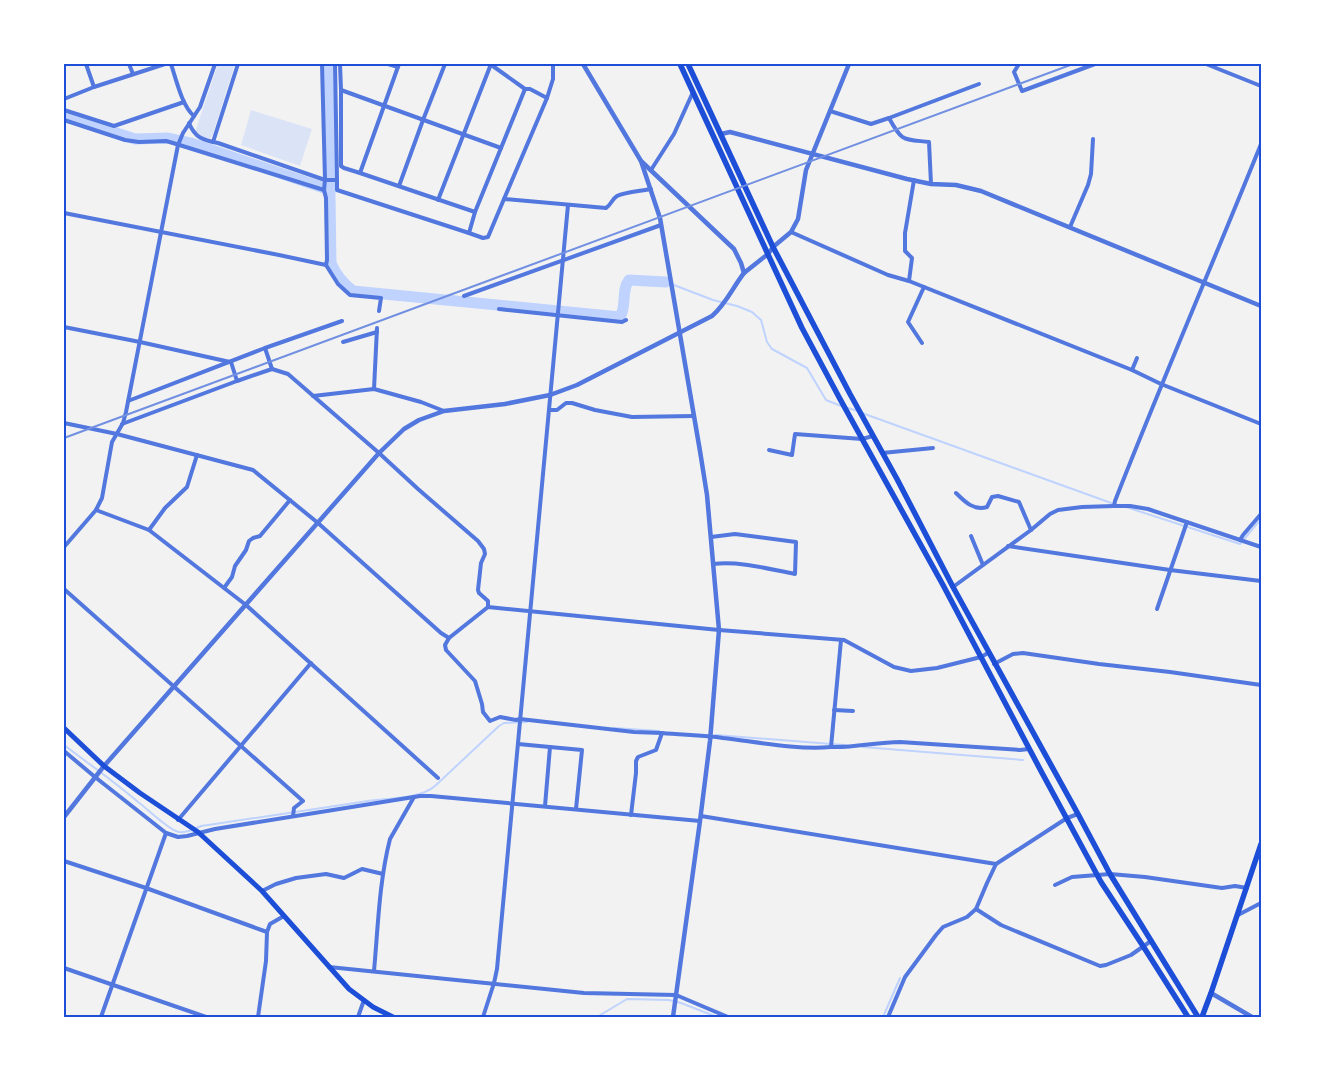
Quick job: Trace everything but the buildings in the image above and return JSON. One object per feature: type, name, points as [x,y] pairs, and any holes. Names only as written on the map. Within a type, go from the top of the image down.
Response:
[{"type":"main road","points":[[680,64],[802,328],[1098,876],[1188,1017]]},
{"type":"main road","points":[[688,64],[773,246],[953,588],[1110,874],[1198,1017]]},
{"type":"main road","points":[[64,728],[104,766],[178,820],[198,832],[262,891],[349,989],[373,1007],[393,1017]]},
{"type":"main road","points":[[1202,1017],[1261,844]]},
{"type":"street","points":[[86,64],[94,88]]},
{"type":"street","points":[[129,64],[133,74]]},
{"type":"street","points":[[64,99],[164,64]]},
{"type":"street","points":[[171,64],[184,102],[190,113],[194,116]]},
{"type":"street","points":[[64,547],[96,510],[102,498],[112,442],[122,424],[128,401],[178,145],[183,133],[200,107],[215,64]]},
{"type":"street","points":[[213,142],[238,64]]},
{"type":"street","points":[[322,64],[326,265],[338,284],[350,295],[381,298],[379,311]]},
{"type":"street","points":[[334,64],[337,190],[483,238],[488,238],[546,98],[553,78],[553,64]]},
{"type":"street","points":[[340,64],[341,166],[476,212]]},
{"type":"street","points":[[360,173],[398,65],[388,64]]},
{"type":"street","points":[[399,186],[445,64]]},
{"type":"street","points":[[438,200],[490,64],[525,89],[530,89],[546,98]]},
{"type":"street","points":[[583,64],[641,161],[661,225],[707,495],[711,537],[719,630],[710,736],[673,1017]]},
{"type":"street","points":[[64,817],[104,766],[379,453],[404,429],[419,420],[444,411],[505,404],[550,395],[577,385],[680,334],[706,320],[722,307],[735,284],[744,273],[768,254],[773,246],[790,232],[798,219],[806,170],[849,64]]},
{"type":"street","points":[[1019,64],[1014,72],[1022,91],[1095,64]]},
{"type":"street","points":[[1206,64],[1261,86]]},
{"type":"street","points":[[830,111],[871,124],[979,84]]},
{"type":"street","points":[[469,233],[525,89]]},
{"type":"street","points":[[341,90],[501,148]]},
{"type":"street","points":[[651,170],[674,134],[693,92]]},
{"type":"street","points":[[64,110],[114,126],[184,102]]},
{"type":"street","points":[[889,118],[899,135],[907,139],[929,142],[931,184]]},
{"type":"street","points":[[64,120],[125,140],[139,142],[166,141],[324,190]]},
{"type":"street","points":[[189,123],[193,133],[205,140],[325,180],[336,180]]},
{"type":"street","points":[[721,134],[730,132],[931,184],[956,185],[981,191],[1261,306]]},
{"type":"street","points":[[1070,227],[1091,174],[1093,139]]},
{"type":"street","points":[[1114,506],[1114,501],[1161,384],[1261,144]]},
{"type":"street","points":[[641,161],[734,249],[744,273]]},
{"type":"street","points":[[298,181],[302,172]]},
{"type":"street","points":[[909,281],[912,258],[904,251],[905,233],[914,180]]},
{"type":"street","points":[[504,199],[606,208],[610,206],[615,197],[651,189]]},
{"type":"street","points":[[483,1017],[497,969],[568,205]]},
{"type":"street","points":[[64,213],[326,265]]},
{"type":"street","points":[[464,296],[661,225]]},
{"type":"street","points":[[790,232],[888,275],[909,281],[1132,370],[1161,384],[1261,424]]},
{"type":"street","points":[[922,343],[908,322],[924,287]]},
{"type":"street","points":[[499,309],[622,322],[626,320]]},
{"type":"street","points":[[128,401],[265,348],[342,321]]},
{"type":"street","points":[[64,327],[231,362]]},
{"type":"street","points":[[343,342],[377,330],[374,389]]},
{"type":"street","points":[[265,348],[272,369]]},
{"type":"street","points":[[1132,370],[1137,358]]},
{"type":"street","points":[[231,362],[236,381]]},
{"type":"street","points":[[122,424],[272,369],[288,374],[482,546],[485,554],[481,563],[478,590],[488,601],[488,607]]},
{"type":"street","points":[[313,396],[374,389],[421,402],[444,411]]},
{"type":"street","points":[[549,410],[557,410],[566,403],[572,403],[594,410],[632,417],[694,416]]},
{"type":"street","points":[[64,423],[117,434],[253,470],[318,523],[440,633],[449,638]]},
{"type":"street","points":[[770,450],[792,455],[795,434],[862,439],[873,436]]},
{"type":"street","points":[[882,453],[933,448]]},
{"type":"street","points":[[149,530],[166,508],[188,488],[197,455]]},
{"type":"street","points":[[956,493],[966,503],[982,509],[987,507],[992,497],[998,496],[1019,502],[1031,530]]},
{"type":"street","points":[[224,588],[232,577],[235,566],[246,550],[249,541],[260,536],[290,500]]},
{"type":"street","points":[[953,588],[1050,514],[1058,510],[1114,506],[1148,509],[1261,547]]},
{"type":"street","points":[[96,510],[149,530],[224,588],[311,663],[438,778]]},
{"type":"street","points":[[1240,540],[1261,514]]},
{"type":"street","points":[[1157,609],[1187,522]]},
{"type":"street","points":[[711,537],[735,534],[796,542],[795,574],[755,566],[727,563],[713,564]]},
{"type":"street","points":[[971,536],[983,566]]},
{"type":"street","points":[[1008,546],[1170,570],[1261,581]]},
{"type":"street","points":[[64,589],[303,801],[294,808],[293,816]]},
{"type":"street","points":[[988,653],[981,657],[937,668],[911,672],[894,667],[844,640],[719,630],[488,607],[449,638],[445,645],[446,650],[475,681],[483,712],[490,720],[500,717],[634,732],[710,736],[785,746],[849,748],[886,742],[900,742],[1029,749]]},
{"type":"street","points":[[830,747],[841,640]]},
{"type":"street","points":[[994,664],[1013,654],[1023,653],[1261,685]]},
{"type":"street","points":[[178,820],[311,663]]},
{"type":"street","points":[[834,710],[853,711]]},
{"type":"street","points":[[631,815],[636,761],[638,757],[656,750],[662,733]]},
{"type":"street","points":[[518,744],[582,750],[576,810]]},
{"type":"street","points":[[544,806],[550,747]]},
{"type":"street","points":[[64,751],[95,778],[166,833],[178,837],[293,816],[431,796],[631,815],[700,819],[996,864]]},
{"type":"street","points":[[374,971],[383,874],[390,839],[414,797]]},
{"type":"street","points":[[888,1017],[905,977],[936,935],[943,927],[967,917],[976,909],[996,864],[1067,818],[1078,814]]},
{"type":"street","points":[[101,1017],[166,833]]},
{"type":"street","points":[[64,861],[146,888],[267,932]]},
{"type":"street","points":[[262,891],[276,884],[296,878],[326,874],[344,878],[362,869],[383,874]]},
{"type":"street","points":[[1056,885],[1072,877],[1110,874],[1222,888],[1235,886],[1247,888]]},
{"type":"street","points":[[1238,915],[1261,903]]},
{"type":"street","points":[[976,909],[1001,924],[1100,966],[1131,955],[1151,942]]},
{"type":"street","points":[[258,1017],[266,961],[267,932],[270,924],[284,916]]},
{"type":"street","points":[[329,967],[584,993],[676,995],[728,1017]]},
{"type":"street","points":[[64,968],[206,1017]]},
{"type":"street","points":[[1211,993],[1252,1017]]},
{"type":"street","points":[[358,1017],[364,1000]]},
{"type":"shaded area","points":[[218,64],[235,64],[210,139],[195,132]]},
{"type":"shaded area","points":[[251,110],[312,129],[300,166],[241,145]]},
{"type":"waterway","points":[[328,64],[331,263],[340,278],[353,291],[620,317],[625,288],[629,280],[666,282]]},
{"type":"waterway","points":[[64,116],[135,139],[168,138],[191,143],[330,190]]},
{"type":"waterway","points":[[666,282],[713,300],[752,312],[761,320],[767,342],[772,349],[807,368],[826,400],[841,406]]},
{"type":"waterway","points":[[848,408],[858,411]]},
{"type":"waterway","points":[[862,413],[1114,504]]},
{"type":"waterway","points":[[1126,507],[1240,544],[1261,519]]},
{"type":"waterway","points":[[64,745],[164,823],[174,830],[182,832],[201,826],[412,796],[435,786],[499,726],[504,723],[527,722]]},
{"type":"waterway","points":[[614,728],[659,731]]},
{"type":"waterway","points":[[716,735],[844,745]]},
{"type":"waterway","points":[[863,747],[1023,760]]},
{"type":"waterway","points":[[883,1017],[900,978]]},
{"type":"waterway","points":[[597,1017],[627,999],[669,1000],[717,1017]]},
{"type":"railway","points":[[64,438],[1073,64]]}]
